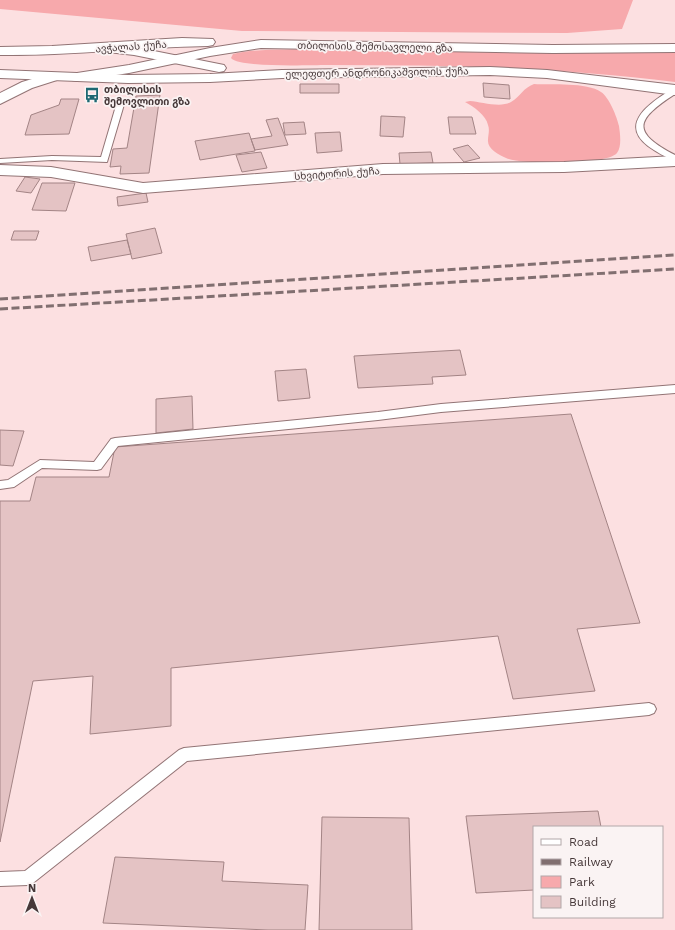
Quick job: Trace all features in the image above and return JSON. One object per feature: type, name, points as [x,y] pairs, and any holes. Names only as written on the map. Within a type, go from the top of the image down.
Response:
[{"type":"main road","name":"ავჭალას ქუჩა","points":[[0,51],[104,48],[188,42],[261,44]]},
{"type":"main road","name":"თბილისის შემოსავლელი გზა","points":[[77,77],[129,69],[174,59],[261,44],[553,49],[675,48]]},
{"type":"main road","points":[[104,48],[134,51],[226,69],[282,74]]},
{"type":"main road","points":[[226,69],[219,64],[218,58],[222,54],[233,49]]},
{"type":"main road","points":[[129,69],[137,65],[142,58],[140,54],[134,51]]},
{"type":"main road","name":"ელეფთერ ანდრონიკაშვილის ქუჩა","points":[[77,77],[128,79],[210,78],[282,74],[490,71],[547,74],[675,91]]},
{"type":"main road","points":[[0,74],[77,77]]},
{"type":"main road","points":[[0,99],[27,85],[52,77]]},
{"type":"main road","name":"სხვიტორის ქუჩა","points":[[0,170],[51,172],[143,188],[383,169],[557,167],[675,161]]},
{"type":"lane","points":[[675,91],[653,106],[642,117],[640,130],[641,135],[653,146],[675,158]]},
{"type":"lane","points":[[0,161],[52,158],[104,160],[121,101]]},
{"type":"lane","points":[[0,485],[10,484],[40,464],[97,466],[115,442],[378,416],[441,408],[675,389]]},
{"type":"lane","points":[[0,879],[28,878],[184,755],[649,709]]},
{"type":"green space","points":[[0,0],[633,0],[622,29],[567,33],[242,31],[0,9]]},
{"type":"green space","points":[[314,49],[540,53],[675,50],[675,82],[588,73],[501,68],[260,65],[237,61],[231,58],[233,54],[243,52]]},
{"type":"green space","points":[[534,84],[578,85],[601,92],[610,103],[619,126],[620,143],[617,153],[610,157],[598,160],[545,163],[506,158],[491,149],[488,143],[489,129],[487,121],[476,109],[465,102],[470,101],[497,105],[507,104]]},
{"type":"building","points":[[483,83],[509,85],[510,99],[484,97]]},
{"type":"building","points":[[300,84],[339,84],[339,93],[300,93]]},
{"type":"building","points":[[160,95],[149,173],[120,174],[121,166],[110,167],[113,149],[127,148],[136,96]]},
{"type":"building","points":[[61,99],[79,99],[69,134],[25,135],[31,115],[59,105]]},
{"type":"building","points":[[381,116],[405,117],[403,137],[380,136]]},
{"type":"building","points":[[448,117],[472,117],[476,134],[450,134]]},
{"type":"building","points":[[278,118],[288,145],[255,150],[251,139],[272,136],[266,120]]},
{"type":"building","points":[[304,122],[306,134],[285,135],[283,123]]},
{"type":"building","points":[[340,132],[342,151],[317,153],[315,133]]},
{"type":"building","points":[[249,133],[255,151],[200,160],[195,141]]},
{"type":"building","points":[[468,145],[480,158],[464,162],[453,149]]},
{"type":"building","points":[[261,152],[267,168],[242,172],[236,155]]},
{"type":"building","points":[[431,152],[433,163],[400,164],[399,153]]},
{"type":"building","points":[[25,177],[40,179],[31,193],[16,191]]},
{"type":"building","points":[[42,183],[75,183],[66,211],[32,210]]},
{"type":"building","points":[[146,193],[148,202],[118,206],[117,197]]},
{"type":"building","points":[[155,228],[162,253],[132,259],[126,234]]},
{"type":"building","points":[[14,231],[39,231],[36,240],[11,240]]},
{"type":"building","points":[[127,240],[131,254],[91,261],[88,247]]},
{"type":"building","points":[[460,350],[466,375],[432,377],[433,384],[358,388],[354,356]]},
{"type":"building","points":[[306,369],[310,398],[278,401],[275,371]]},
{"type":"building","points":[[192,396],[193,429],[156,433],[156,399]]},
{"type":"building","points":[[571,414],[640,623],[577,629],[595,691],[513,699],[498,636],[171,668],[171,726],[90,734],[93,676],[33,681],[0,842],[0,501],[30,501],[36,477],[109,477],[115,447]]},
{"type":"building","points":[[0,430],[24,431],[13,466],[0,465]]},
{"type":"building","points":[[598,811],[601,826],[533,826],[533,890],[476,893],[466,816]]},
{"type":"building","points":[[322,817],[409,818],[412,930],[319,930]]},
{"type":"building","points":[[115,857],[224,862],[222,881],[308,885],[305,930],[268,930],[103,923]]},
{"type":"railway","points":[[0,299],[675,255]]},
{"type":"railway","points":[[0,309],[675,269]]},
{"type":"place","name":"თბილისის შემოვლითი გზა","points":[[92,95]]}]
